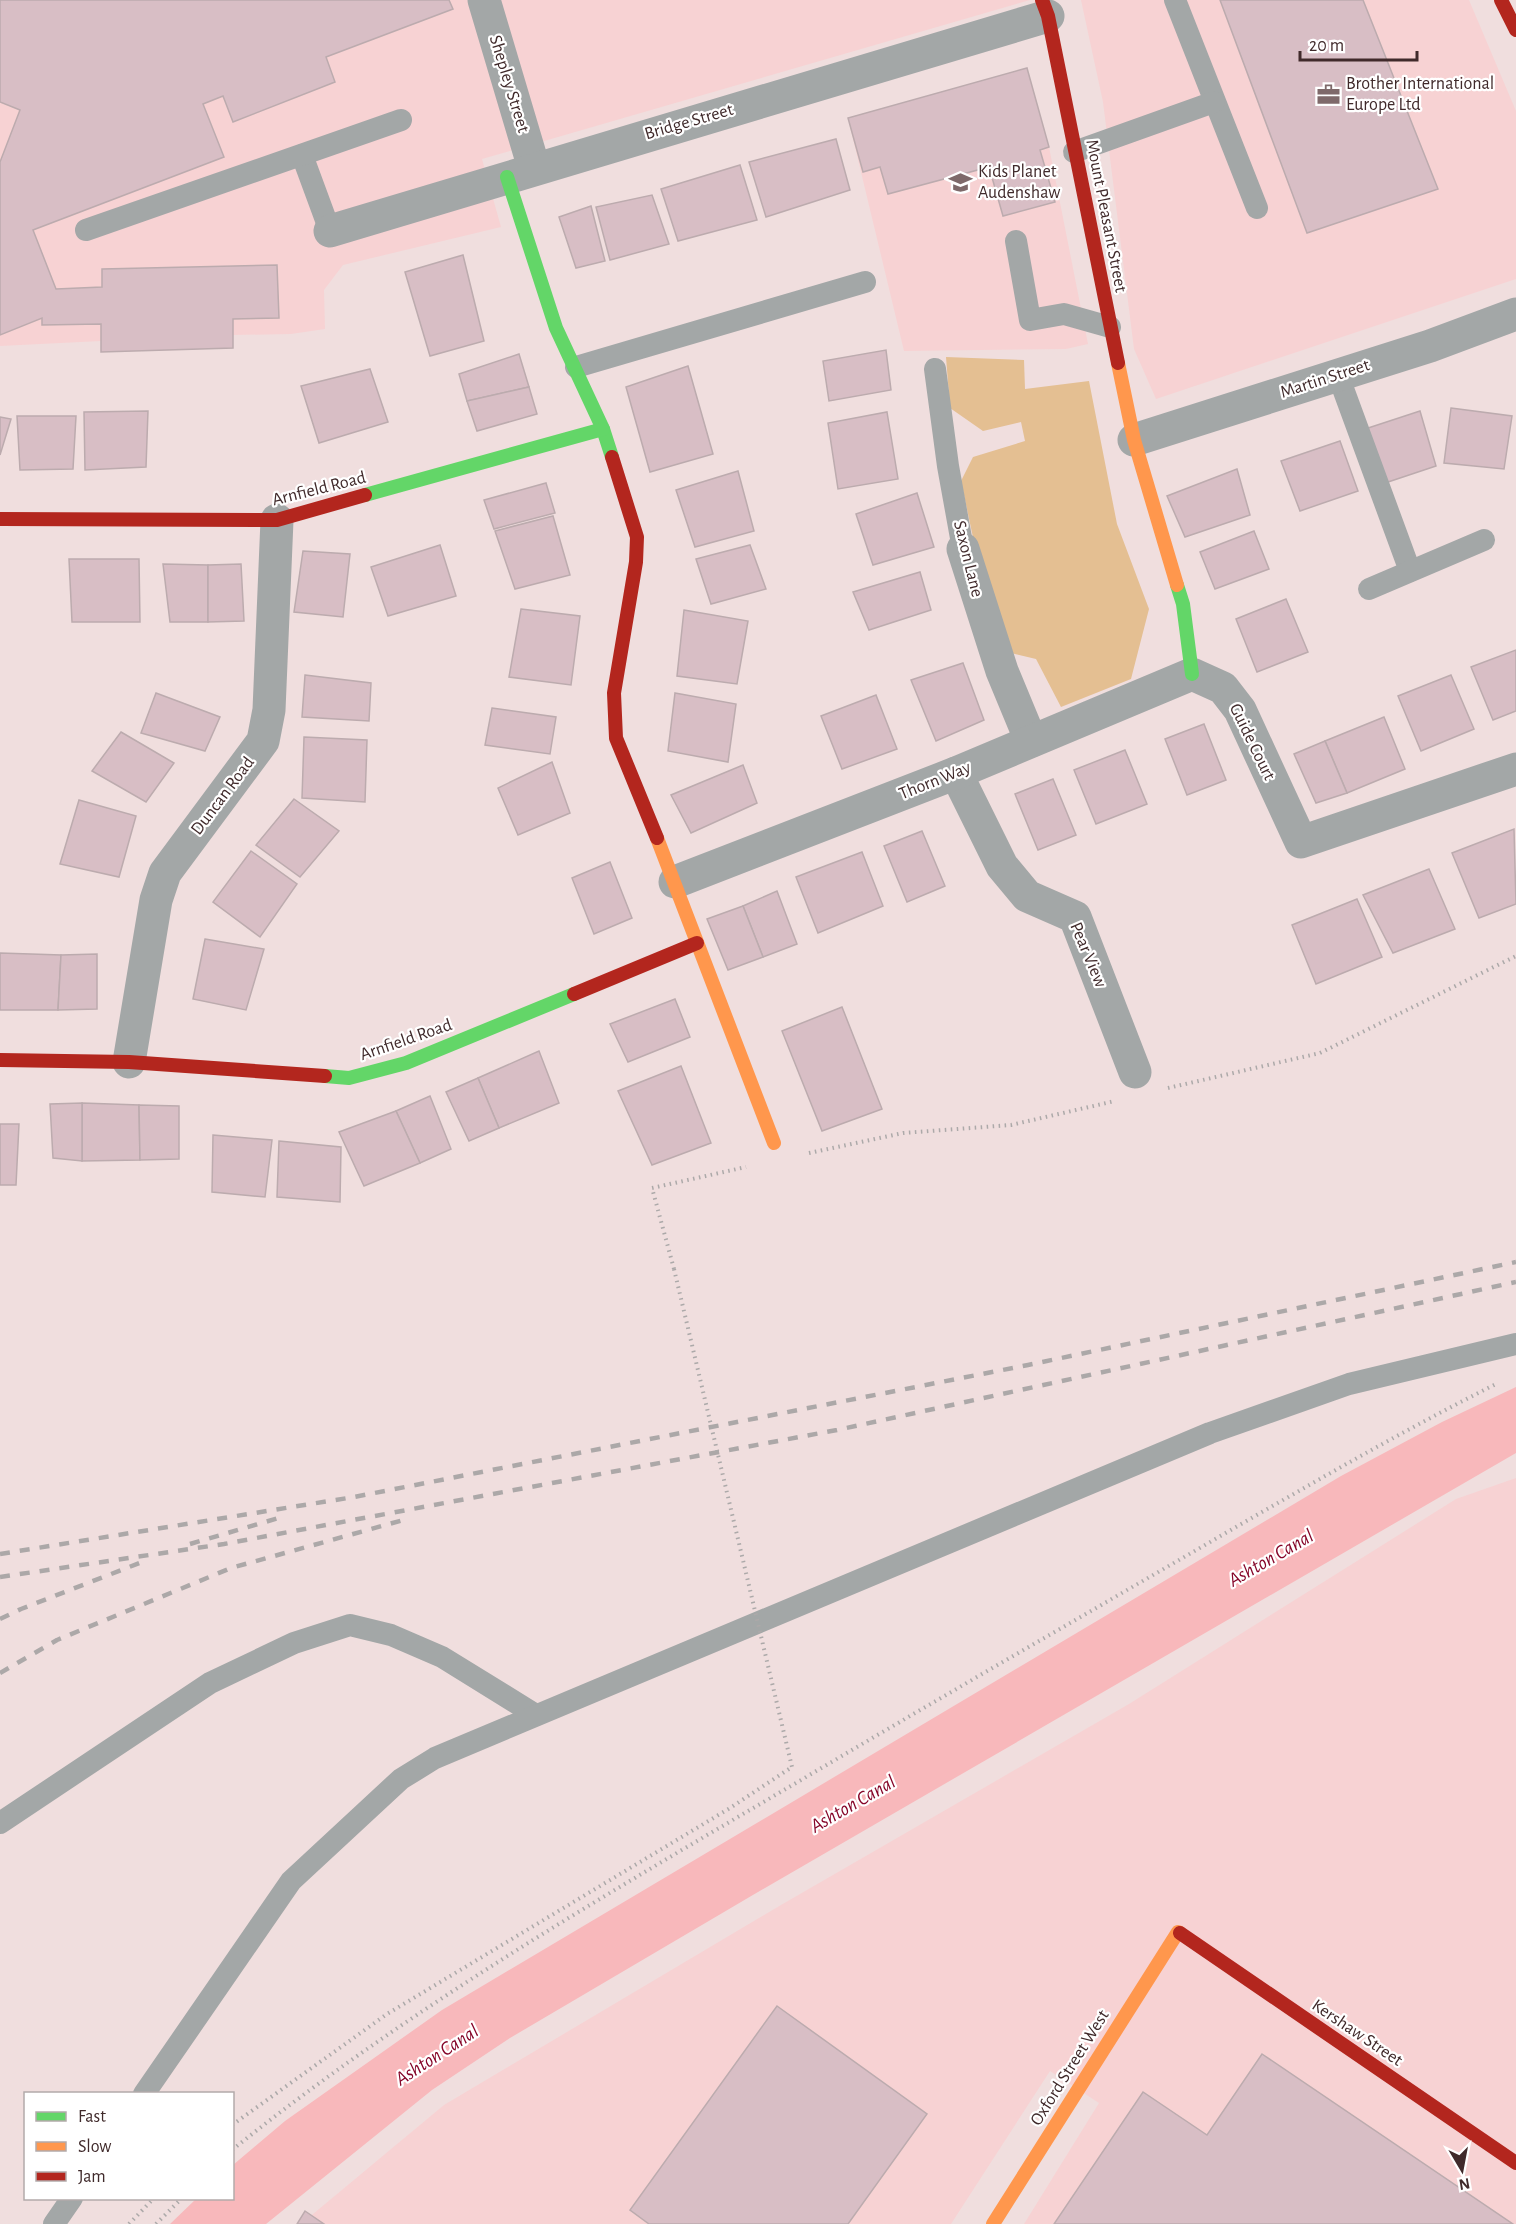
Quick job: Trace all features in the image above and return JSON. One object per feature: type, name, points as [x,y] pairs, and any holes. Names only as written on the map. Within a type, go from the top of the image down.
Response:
[{"type":"main road","points":[[1502,0],[1516,30]]},
{"type":"main road","name":"Mount Pleasant Street","points":[[1045,8],[1134,440]]},
{"type":"main road","points":[[520,172],[556,328],[603,429],[637,537],[636,562],[614,693],[616,738],[675,882],[774,1143]]},
{"type":"main road","name":"Arnfield Road","points":[[0,519],[277,520],[603,429]]},
{"type":"main road","points":[[1134,440],[1183,604],[1192,674]]},
{"type":"main road","name":"Arnfield Road","points":[[0,1060],[129,1062],[349,1078],[406,1063],[697,943]]},
{"type":"main road","name":"Kershaw Street","points":[[1178,1932],[1516,2163]]},
{"type":"main road","name":"Oxford Street West","points":[[993,2224],[1178,1932]]},
{"type":"street","name":"Shepley Street","points":[[484,0],[520,172]]},
{"type":"street","name":"Bridge Street","points":[[330,231],[1045,8]]},
{"type":"street","name":"Martin Street","points":[[1134,440],[1338,375],[1516,314]]},
{"type":"street","name":"Duncan Road","points":[[129,1062],[156,900],[165,873],[264,741],[269,710],[277,520]]},
{"type":"street","name":"Saxon Lane","points":[[963,549],[1002,671],[1031,741]]},
{"type":"street","name":"Thorn Way","points":[[675,882],[956,773],[1192,674]]},
{"type":"street","name":"Guide Court","points":[[1192,674],[1223,688],[1240,710],[1301,842],[1516,769]]},
{"type":"street","name":"Pear View","points":[[956,773],[1002,866],[1027,896],[1075,916],[1139,1087]]},
{"type":"lane","points":[[1175,0],[1257,208]]},
{"type":"lane","points":[[1074,152],[1214,102]]},
{"type":"lane","points":[[86,230],[401,120]]},
{"type":"lane","points":[[302,155],[330,231]]},
{"type":"lane","points":[[1016,241],[1030,320],[1064,314],[1110,327]]},
{"type":"lane","points":[[576,367],[865,282]]},
{"type":"lane","name":"Saxon Lane","points":[[935,369],[948,466],[963,549]]},
{"type":"lane","points":[[1338,375],[1410,571]]},
{"type":"lane","points":[[1369,589],[1484,540]]},
{"type":"lane","points":[[145,2092],[291,1881],[401,1779],[435,1758],[1210,1433],[1349,1384],[1516,1344]]},
{"type":"lane","points":[[0,1823],[210,1683],[294,1643],[350,1625],[391,1635],[442,1657],[537,1715]]},
{"type":"lane","points":[[54,2224],[71,2200]]},
{"type":"path","points":[[803,1155],[903,1133],[1011,1125],[1139,1087],[1320,1053],[1516,956]]},
{"type":"path","points":[[234,2124],[387,2014],[730,1808],[792,1767],[674,1269],[652,1188],[757,1165]]},
{"type":"path","points":[[234,2148],[394,2029],[581,1910],[982,1673],[1404,1430],[1508,1378]]},
{"type":"path","points":[[129,2224],[153,2200]]},
{"type":"path","points":[[156,2224],[181,2200]]},
{"type":"shaded area","points":[[0,0],[1030,0],[482,159],[501,227],[343,265],[324,290],[325,329],[291,334],[233,335],[233,348],[101,352],[101,341],[0,346]]},
{"type":"shaded area","points":[[1081,0],[1469,0],[1516,111],[1516,279],[1156,399],[1134,349],[1103,102]]},
{"type":"shaded area","name":"Kids Planet Audenshaw","points":[[1027,68],[1049,147],[1088,344],[1066,349],[904,351],[848,118]]},
{"type":"shaded area","points":[[946,357],[1024,360],[1025,389],[1089,381],[1117,524],[1149,609],[1131,679],[1061,707],[1036,659],[1011,653],[981,575],[961,481],[973,457],[1025,441],[1021,422],[983,431],[950,408]]},
{"type":"shaded area","points":[[1516,1478],[1516,2224],[1024,2224],[1099,2103],[1050,2071],[951,2224],[301,2224],[444,2105],[781,1905],[1129,1704],[1456,1499]]},
{"type":"water","name":"Ashton Canal","points":[[1516,1387],[1516,1453],[510,2038],[432,2090],[266,2224],[170,2224],[195,2200],[234,2200],[234,2164],[285,2121],[442,2010],[1341,1476],[1442,1422]]},
{"type":"building","points":[[0,0],[449,0],[453,9],[326,57],[335,82],[233,122],[223,96],[203,104],[224,157],[33,230],[56,289],[102,287],[102,269],[277,265],[279,318],[233,319],[233,348],[101,352],[101,324],[42,325],[42,318],[0,335],[0,162],[20,110],[0,102]]},
{"type":"building","name":"Brother International Europe Ltd","points":[[1220,0],[1363,0],[1438,189],[1307,233]]},
{"type":"building","points":[[1027,68],[1049,147],[1040,150],[1055,202],[1003,216],[989,167],[888,194],[880,167],[863,172],[848,118]]},
{"type":"building","points":[[836,139],[850,190],[766,217],[749,162]]},
{"type":"building","points":[[740,165],[757,220],[678,241],[661,189]]},
{"type":"building","points":[[652,195],[669,244],[610,260],[596,207]]},
{"type":"building","points":[[591,206],[605,261],[576,268],[559,217]]},
{"type":"building","points":[[463,255],[484,341],[430,356],[405,272]]},
{"type":"building","points":[[886,350],[891,390],[829,401],[823,361]]},
{"type":"building","points":[[519,354],[529,387],[467,401],[459,374]]},
{"type":"building","points":[[688,366],[713,454],[650,472],[626,387]]},
{"type":"building","points":[[370,369],[388,422],[319,443],[301,386]]},
{"type":"building","points":[[529,387],[537,414],[477,431],[467,401]]},
{"type":"building","points":[[1451,408],[1512,416],[1504,469],[1444,463]]},
{"type":"building","points":[[148,411],[146,467],[85,470],[84,412]]},
{"type":"building","points":[[1420,411],[1436,466],[1382,484],[1362,430]]},
{"type":"building","points":[[887,412],[898,479],[838,489],[828,423]]},
{"type":"building","points":[[17,416],[76,416],[73,469],[20,470]]},
{"type":"building","points":[[0,417],[11,419],[0,455]]},
{"type":"building","points":[[1340,441],[1358,491],[1300,511],[1281,461]]},
{"type":"building","points":[[1237,469],[1250,515],[1185,537],[1167,496]]},
{"type":"building","points":[[738,471],[754,531],[695,547],[676,490]]},
{"type":"building","points":[[546,483],[555,513],[494,529],[484,500]]},
{"type":"building","points":[[917,493],[934,547],[873,565],[856,514]]},
{"type":"building","points":[[553,516],[570,575],[515,589],[495,531]]},
{"type":"building","points":[[1254,531],[1269,569],[1215,589],[1200,552]]},
{"type":"building","points":[[440,545],[456,596],[388,616],[371,567]]},
{"type":"building","points":[[750,545],[766,589],[711,604],[696,559]]},
{"type":"building","points":[[303,551],[350,554],[343,617],[294,612]]},
{"type":"building","points":[[69,559],[139,559],[140,622],[72,622]]},
{"type":"building","points":[[163,564],[208,565],[208,622],[170,622]]},
{"type":"building","points":[[241,564],[244,621],[208,622],[208,565]]},
{"type":"building","points":[[920,572],[931,610],[869,630],[853,592]]},
{"type":"building","points":[[1286,599],[1308,652],[1257,672],[1236,619]]},
{"type":"building","points":[[521,609],[580,616],[571,685],[509,677]]},
{"type":"building","points":[[684,610],[748,621],[737,684],[677,676]]},
{"type":"building","points":[[1516,650],[1516,711],[1493,720],[1471,667]]},
{"type":"building","points":[[963,663],[984,720],[936,741],[911,680]]},
{"type":"building","points":[[305,675],[371,683],[369,721],[302,717]]},
{"type":"building","points":[[1451,675],[1474,729],[1421,751],[1398,696]]},
{"type":"building","points":[[156,693],[220,717],[205,751],[141,733]]},
{"type":"building","points":[[675,693],[736,704],[728,762],[668,751]]},
{"type":"building","points":[[876,695],[897,749],[842,769],[821,716]]},
{"type":"building","points":[[492,708],[556,717],[550,754],[485,745]]},
{"type":"building","points":[[1384,717],[1405,769],[1347,793],[1325,741]]},
{"type":"building","points":[[1204,724],[1226,780],[1187,795],[1165,739]]},
{"type":"building","points":[[121,732],[174,763],[146,802],[92,771]]},
{"type":"building","points":[[304,737],[367,740],[365,802],[302,798]]},
{"type":"building","points":[[1325,741],[1347,793],[1316,803],[1294,754]]},
{"type":"building","points":[[1125,750],[1147,804],[1096,824],[1074,770]]},
{"type":"building","points":[[552,762],[570,813],[518,835],[498,788]]},
{"type":"building","points":[[743,765],[757,803],[691,833],[671,795]]},
{"type":"building","points":[[1053,779],[1076,835],[1038,850],[1015,794]]},
{"type":"building","points":[[294,799],[339,831],[300,877],[256,845]]},
{"type":"building","points":[[79,800],[136,816],[119,877],[60,864]]},
{"type":"building","points":[[1514,829],[1516,904],[1479,918],[1452,853]]},
{"type":"building","points":[[922,831],[945,886],[907,902],[884,846]]},
{"type":"building","points":[[251,851],[297,884],[260,937],[213,902]]},
{"type":"building","points":[[862,852],[883,906],[818,933],[796,877]]},
{"type":"building","points":[[610,862],[632,918],[594,934],[572,878]]},
{"type":"building","points":[[1429,869],[1455,929],[1393,953],[1363,895]]},
{"type":"building","points":[[777,891],[797,944],[763,957],[743,906]]},
{"type":"building","points":[[1357,899],[1382,957],[1316,984],[1292,925]]},
{"type":"building","points":[[743,906],[763,957],[728,970],[707,919]]},
{"type":"building","points":[[205,939],[264,949],[246,1010],[193,999]]},
{"type":"building","points":[[0,953],[61,955],[58,1010],[0,1010]]},
{"type":"building","points":[[97,954],[97,1009],[58,1010],[61,955]]},
{"type":"building","points":[[675,999],[690,1037],[628,1062],[610,1024]]},
{"type":"building","points":[[842,1007],[882,1109],[822,1131],[782,1031]]},
{"type":"building","points":[[539,1051],[559,1103],[499,1128],[478,1078]]},
{"type":"building","points":[[681,1066],[711,1143],[652,1165],[618,1091]]},
{"type":"building","points":[[478,1078],[499,1128],[469,1141],[446,1092]]},
{"type":"building","points":[[430,1096],[451,1149],[420,1163],[396,1111]]},
{"type":"building","points":[[82,1103],[139,1105],[140,1160],[82,1161]]},
{"type":"building","points":[[82,1103],[82,1161],[53,1158],[50,1104]]},
{"type":"building","points":[[139,1105],[179,1106],[179,1159],[140,1160]]},
{"type":"building","points":[[396,1111],[420,1163],[364,1186],[339,1132]]},
{"type":"building","points":[[0,1124],[19,1124],[16,1185],[0,1185]]},
{"type":"building","points":[[213,1135],[272,1140],[265,1197],[212,1192]]},
{"type":"building","points":[[279,1141],[341,1147],[340,1202],[277,1197]]},
{"type":"building","points":[[777,2006],[927,2114],[848,2224],[649,2224],[630,2210]]},
{"type":"building","points":[[1262,2054],[1513,2224],[1054,2224],[1143,2092],[1207,2135]]},
{"type":"building","points":[[305,2211],[324,2224],[297,2224]]},
{"type":"railway","points":[[0,1554],[354,1497],[1028,1365],[1516,1262]]},
{"type":"railway","points":[[0,1577],[224,1544],[837,1430],[1516,1282]]},
{"type":"railway","points":[[190,1544],[282,1517]]},
{"type":"railway","points":[[0,1673],[57,1640],[231,1568],[407,1519]]},
{"type":"railway","points":[[0,1619],[142,1562]]},
{"type":"traffic: fast","points":[[507,177],[556,328],[603,429],[612,457]]},
{"type":"traffic: fast","points":[[365,495],[603,429]]},
{"type":"traffic: fast","points":[[1177,585],[1183,604],[1192,674]]},
{"type":"traffic: fast","points":[[325,1076],[349,1078],[406,1063],[574,994]]},
{"type":"traffic: slow","points":[[1118,363],[1134,440],[1177,585]]},
{"type":"traffic: slow","points":[[657,838],[774,1143]]},
{"type":"traffic: slow","points":[[993,2224],[1178,1932],[1180,1933]]},
{"type":"traffic: jam","points":[[1042,0],[1048,16],[1118,363]]},
{"type":"traffic: jam","points":[[1501,0],[1516,30]]},
{"type":"traffic: jam","points":[[612,457],[637,537],[636,562],[614,693],[616,738],[657,838]]},
{"type":"traffic: jam","points":[[0,519],[277,520],[365,495]]},
{"type":"traffic: jam","points":[[574,994],[697,943]]},
{"type":"traffic: jam","points":[[0,1060],[129,1062],[325,1076]]},
{"type":"traffic: jam","points":[[1180,1933],[1516,2163]]},
{"type":"place","name":"Brother International Europe Ltd","points":[[1328,94]]},
{"type":"place","name":"Kids Planet Audenshaw","points":[[960,182]]}]
